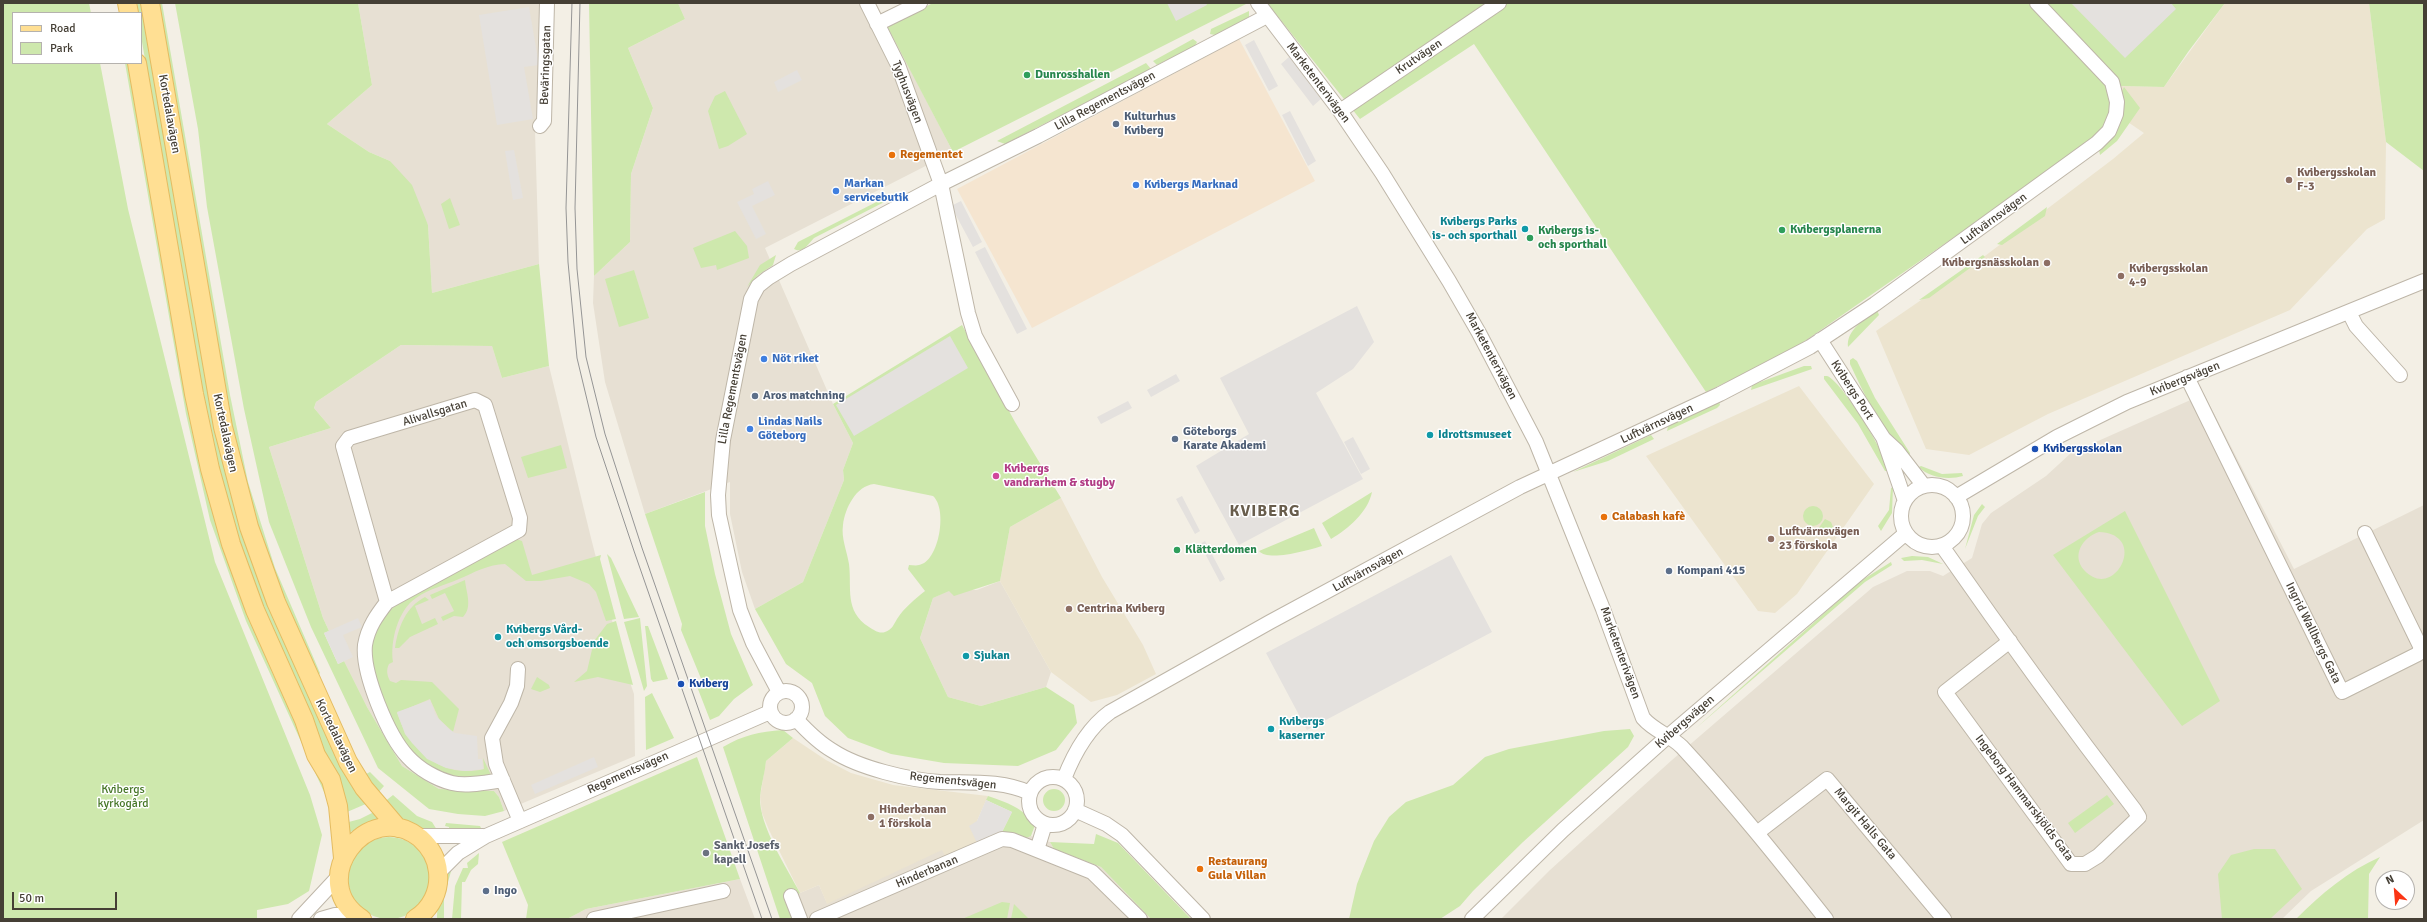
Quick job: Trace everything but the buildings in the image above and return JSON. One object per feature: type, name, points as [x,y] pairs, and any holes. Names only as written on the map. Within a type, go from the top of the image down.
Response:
[{"type":"main road","name":"Kortedalavägen","points":[[150,3],[222,421],[249,527],[276,602],[348,762],[364,788],[398,828]]},
{"type":"main road","name":"Kortedalavägen","points":[[137,64],[197,406],[210,470],[229,538],[254,610],[304,720],[314,749],[331,780],[338,806],[343,858],[339,876],[342,895],[359,917]]},
{"type":"main road","name":"Kortedalavägen","points":[[343,858],[354,841],[366,833],[378,829],[398,828],[417,836],[430,849],[438,873],[437,890],[433,900],[424,912],[415,919]]},
{"type":"main road","name":"Kortedalavägen","points":[[433,900],[433,919]]},
{"type":"street","name":"Beväringsgatan","points":[[540,126],[544,121],[547,3]]},
{"type":"street","name":"Tyghusvägen","points":[[867,3],[898,65],[941,184]]},
{"type":"street","points":[[877,24],[920,3]]},
{"type":"street","name":"Marketenterivägen","points":[[1258,3],[1340,111],[1418,229],[1464,306],[1532,434],[1604,609],[1643,718],[1649,725],[1667,737]]},
{"type":"street","name":"Krutvägen","points":[[1340,111],[1499,3]]},
{"type":"street","name":"Luftvärnsvägen","points":[[1064,779],[1082,741],[1099,720],[1110,712],[1264,626],[1547,473],[1720,394],[1820,340],[1875,304],[2020,200],[2109,132],[2116,114],[2117,102],[2112,82],[2036,3]]},
{"type":"street","name":"Lilla Regementsvägen","points":[[779,692],[753,643],[740,610],[719,515],[719,472],[723,440],[751,299],[758,286],[768,278],[941,184],[1038,136],[1267,16]]},
{"type":"street","points":[[941,184],[968,313],[975,336],[1012,404]]},
{"type":"street","name":"Kvibergsvägen","points":[[1956,496],[2086,421],[2187,377],[2424,281]]},
{"type":"street","points":[[2349,312],[2356,326],[2400,375]]},
{"type":"street","name":"Kvibergs Port","points":[[1820,340],[1884,439],[1897,451],[1924,486]]},
{"type":"street","name":"Ingrid Wallbergs Gata","points":[[2187,377],[2342,692],[2418,654],[2421,648],[2365,533]]},
{"type":"street","name":"Alivallsgatan","points":[[388,602],[343,446],[349,438],[479,401],[485,405],[520,518],[519,530],[388,602],[377,615],[369,631],[365,646],[365,664],[372,687],[399,745],[408,758],[435,777],[453,784],[503,780]]},
{"type":"street","name":"Kvibergs Port","points":[[1884,439],[1904,501]]},
{"type":"street","points":[[1924,486],[1945,488],[1956,496],[1963,515],[1961,528],[1953,539],[1942,546],[1922,546],[1906,533],[1901,517],[1904,501],[1916,489],[1924,486]]},
{"type":"street","name":"Kvibergsvägen","points":[[1472,919],[1563,830],[1667,737],[1906,533]]},
{"type":"street","name":"Ingeborg Hammarskjölds Gata","points":[[1942,546],[2139,817],[2098,856],[2084,864],[2071,864],[1945,692],[2010,641]]},
{"type":"street","points":[[518,669],[517,686],[511,703],[492,738],[492,751],[520,821]]},
{"type":"street","points":[[779,692],[792,692],[800,699],[802,710],[796,719],[783,723],[775,719],[770,712],[770,702],[779,692]]},
{"type":"street","name":"Regementsvägen","points":[[438,873],[458,853],[486,836],[770,712]]},
{"type":"street","name":"Regementsvägen","points":[[796,719],[810,734],[833,752],[862,764],[896,774],[938,782],[989,783],[1030,793]]},
{"type":"street","points":[[1667,737],[1681,746],[1757,833],[1826,919]]},
{"type":"street","points":[[1056,776],[1064,779],[1076,792],[1076,810],[1071,817],[1062,823],[1045,824],[1037,819],[1031,811],[1029,802],[1030,793],[1036,783],[1044,778],[1056,776]]},
{"type":"street","name":"Margit Halls Gata","points":[[1757,833],[1827,779],[1944,919]]},
{"type":"street","points":[[1076,810],[1106,824],[1122,836],[1203,919]]},
{"type":"street","points":[[1037,850],[1045,824]]},
{"type":"street","name":"Regementsvägen","points":[[417,836],[486,836]]},
{"type":"street","name":"Hinderbanan","points":[[817,919],[1002,839],[1012,840],[1092,872],[1140,919]]},
{"type":"street","points":[[299,919],[339,876]]},
{"type":"street","points":[[594,919],[723,891]]},
{"type":"street","points":[[791,896],[800,919]]},
{"type":"street","points":[[321,919],[335,915],[359,917]]},
{"type":"shaded area","points":[[358,3],[543,3],[535,131],[539,264],[432,293],[428,225],[390,161],[369,152],[327,124],[372,85]]},
{"type":"shaded area","points":[[678,3],[876,3],[953,152],[765,248],[833,404],[853,443],[843,470],[844,480],[803,582],[755,609],[742,572],[730,514],[730,482],[645,514],[605,382],[593,303],[594,276],[630,242],[631,174],[653,108],[628,48],[685,19]]},
{"type":"shaded area","points":[[1167,3],[1206,3],[1207,5],[1176,21]]},
{"type":"shaded area","points":[[2071,3],[2171,3],[2176,9],[2125,58]]},
{"type":"shaded area","points":[[2225,3],[2369,3],[2386,142],[2385,219],[2367,229],[2290,310],[2048,414],[1969,455],[1926,449],[1876,331],[1981,259],[2113,159],[2144,133],[2119,116],[2121,86],[2164,87]]},
{"type":"shaded area","points":[[529,7],[539,65],[524,67],[533,119],[497,125],[479,15]]},
{"type":"shaded area","name":"Kvibergs Marknad","points":[[1239,39],[1315,181],[1032,328],[957,189]]},
{"type":"shaded area","points":[[1254,40],[1278,86],[1269,91],[1245,45]]},
{"type":"shaded area","points":[[1289,57],[1321,99],[1313,106],[1281,64]]},
{"type":"shaded area","points":[[797,70],[802,80],[778,92],[774,82]]},
{"type":"shaded area","points":[[1290,111],[1316,161],[1308,166],[1282,115]]},
{"type":"shaded area","points":[[514,150],[523,198],[513,200],[505,151]]},
{"type":"shaded area","points":[[768,181],[775,195],[752,206],[766,234],[756,239],[737,202],[754,194],[752,189]]},
{"type":"shaded area","points":[[961,201],[982,242],[973,247],[951,206]]},
{"type":"shaded area","points":[[985,247],[1027,329],[1017,334],[975,252]]},
{"type":"shaded area","points":[[1357,306],[1374,342],[1353,369],[1316,393],[1363,479],[1239,545],[1196,466],[1249,434],[1220,378]]},
{"type":"shaded area","points":[[950,336],[968,368],[854,436],[836,405]]},
{"type":"shaded area","points":[[401,345],[492,346],[502,378],[549,366],[622,659],[634,694],[635,756],[504,811],[499,797],[494,791],[439,789],[402,766],[367,707],[344,661],[324,633],[329,631],[323,618],[269,447],[331,428],[314,408],[316,402]]},
{"type":"shaded area","points":[[1176,374],[1180,381],[1151,397],[1147,390]]},
{"type":"shaded area","name":"Luftvärnsvägen 23 förskola","points":[[1799,386],[1874,484],[1797,594],[1775,613],[1758,611],[1646,456]]},
{"type":"shaded area","points":[[2204,394],[2294,569],[2424,505],[2424,820],[2311,891],[2282,919],[1501,919],[1550,870],[1672,760],[1873,587],[1907,571],[1930,571],[1943,576],[1972,558],[1982,524],[1991,513],[2046,476],[2071,453]]},
{"type":"shaded area","points":[[1128,401],[1132,408],[1101,424],[1097,417]]},
{"type":"shaded area","points":[[1353,437],[1370,469],[1361,474],[1344,442]]},
{"type":"shaded area","points":[[1182,496],[1200,531],[1195,534],[1176,499]]},
{"type":"shaded area","name":"Centrina Kviberg","points":[[1061,498],[1102,577],[1143,645],[1156,674],[1117,695],[1091,702],[1051,672],[1000,581],[1010,527]]},
{"type":"shaded area","points":[[1205,541],[1225,579],[1220,582],[1200,544]]},
{"type":"shaded area","points":[[1451,555],[1492,632],[1307,730],[1266,653]]},
{"type":"shaded area","points":[[1000,581],[1051,672],[1046,687],[981,706],[948,697],[920,638],[933,598],[949,590],[977,590]]},
{"type":"shaded area","points":[[358,618],[362,627],[343,635],[353,657],[338,664],[324,633]]},
{"type":"shaded area","points":[[430,700],[436,716],[449,729],[455,733],[477,736],[478,759],[482,759],[483,769],[465,771],[446,768],[427,759],[405,734],[397,712]]},
{"type":"shaded area","name":"Hinderbanan 1 förskola","points":[[793,738],[826,760],[851,773],[893,785],[988,796],[977,821],[977,843],[946,858],[942,850],[827,904],[819,885],[800,893],[769,830],[762,813],[760,797],[766,761]]},
{"type":"shaded area","points":[[594,757],[598,767],[535,794],[531,785]]},
{"type":"shaded area","points":[[986,800],[1012,812],[1002,832],[977,843],[969,826],[977,821]]},
{"type":"shaded area","points":[[1031,836],[1050,842],[1054,849],[1101,867],[1151,919],[793,919],[788,904],[800,893],[819,885],[827,903],[942,849],[946,857]]},
{"type":"shaded area","points":[[740,879],[755,919],[567,919],[586,909]]},
{"type":"green space","name":"Kvibergs kyrkogård","points":[[3,3],[89,3],[91,12],[12,12],[12,64],[100,64],[128,209],[215,562],[310,795],[322,835],[309,891],[288,904],[257,910],[257,919],[3,919]]},
{"type":"green space","points":[[136,3],[142,3],[219,447],[241,526],[319,721],[343,768],[368,803],[347,812],[273,633],[244,558],[226,498],[207,418],[142,42],[142,12],[137,12]]},
{"type":"green space","points":[[158,3],[162,3],[230,395],[248,482],[275,568],[320,673],[318,676],[272,570],[245,485],[225,393]]},
{"type":"green space","points":[[175,3],[358,3],[372,85],[327,124],[369,152],[390,161],[412,185],[428,225],[432,293],[539,264],[549,366],[502,378],[492,346],[401,345],[316,402],[314,408],[331,428],[269,447],[323,618],[329,631],[324,633],[338,664],[344,661],[367,707],[402,766],[439,789],[494,791],[499,797],[504,811],[485,816],[458,814],[429,809],[378,768],[311,627],[269,522],[244,409],[207,207],[198,129]]},
{"type":"green space","points":[[589,3],[678,3],[685,19],[628,48],[653,108],[631,174],[630,242],[594,276]]},
{"type":"green space","points":[[933,3],[1248,3],[953,152],[887,26]]},
{"type":"green space","name":"Kvibergsplanerna","points":[[1267,3],[2225,3],[2164,87],[2121,86],[2119,116],[2098,137],[1792,350],[1706,392],[1474,44],[1360,119]]},
{"type":"green space","points":[[2369,3],[2424,3],[2424,171],[2386,142]]},
{"type":"green space","points":[[1249,11],[1249,17],[1215,35],[1210,34],[1211,29]]},
{"type":"green space","points":[[1193,39],[1197,42],[1195,46],[1157,65],[1153,61]]},
{"type":"green space","points":[[1146,63],[1151,69],[1005,144],[997,141]]},
{"type":"green space","points":[[125,64],[130,64],[245,607],[272,672],[325,779],[329,803],[246,621],[210,520],[186,414]]},
{"type":"green space","points":[[2124,87],[2140,108],[2117,141],[2100,155],[2099,150],[2117,131],[2120,124],[2123,110],[2122,91]]},
{"type":"green space","points":[[725,91],[747,134],[728,146],[719,149],[708,111],[715,96]]},
{"type":"green space","points":[[896,192],[898,195],[814,238],[803,249],[794,249],[798,242]]},
{"type":"green space","points":[[450,198],[460,225],[449,229],[441,204]]},
{"type":"green space","points":[[2047,207],[2045,216],[2002,245],[1997,244]]},
{"type":"green space","points":[[735,231],[747,246],[749,258],[717,270],[716,265],[701,268],[693,248]]},
{"type":"green space","points":[[776,255],[773,265],[758,275],[747,287],[760,265]]},
{"type":"green space","points":[[1983,255],[1985,257],[1929,298],[1919,300]]},
{"type":"green space","points":[[634,270],[649,318],[619,327],[605,279]]},
{"type":"green space","points":[[1877,310],[1879,315],[1848,347],[1848,341],[1853,330]]},
{"type":"green space","points":[[962,325],[1015,422],[1061,498],[1010,527],[1000,581],[954,596],[949,591],[933,598],[920,638],[948,697],[981,706],[1046,687],[1074,705],[1077,723],[1056,750],[1018,766],[944,763],[891,754],[848,738],[825,716],[812,683],[786,664],[755,609],[803,582],[844,480],[843,470],[853,443],[833,404]],"holes":[[[874,484],[933,496],[938,503],[940,512],[939,534],[936,545],[932,555],[926,562],[918,565],[909,565],[908,569],[925,591],[906,607],[889,630],[883,632],[877,631],[861,621],[852,606],[849,564],[843,535],[843,525],[846,512],[852,499],[857,493]]]},
{"type":"green space","points":[[1853,358],[1857,361],[1875,398],[1910,453],[1909,457],[1891,437],[1875,414],[1850,364],[1850,360]]},
{"type":"green space","points":[[1804,366],[1811,366],[1812,369],[1751,390],[1752,385]]},
{"type":"green space","points":[[1824,376],[1827,376],[1834,381],[1853,404],[1873,436],[1886,463],[1887,471],[1885,471],[1858,424],[1824,379]]},
{"type":"green space","points":[[1719,401],[1720,405],[1717,408],[1667,431],[1668,426]]},
{"type":"green space","points":[[1651,435],[1654,439],[1608,461],[1573,472]]},
{"type":"green space","points":[[561,445],[567,468],[528,478],[521,457]]},
{"type":"green space","points":[[1921,466],[1942,474],[1962,473],[1963,476],[1946,478],[1934,476],[1923,471],[1919,467]]},
{"type":"green space","points":[[1893,487],[1892,513],[1881,531],[1878,526],[1889,510],[1891,488]]},
{"type":"green space","points":[[705,492],[705,526],[715,574],[731,634],[753,685],[734,699],[719,716],[710,720],[696,684],[702,681],[681,630],[682,624],[645,514]]},
{"type":"green space","points":[[1372,492],[1370,499],[1362,513],[1350,525],[1331,539],[1322,523]]},
{"type":"green space","points":[[1982,504],[1985,507],[1978,516],[1965,549],[1974,515]]},
{"type":"green space","points":[[1813,506],[1820,509],[1823,516],[1820,523],[1813,526],[1806,523],[1803,516],[1806,509]]},
{"type":"green space","points":[[2125,511],[2220,701],[2182,726],[2053,555]],"holes":[[[2099,532],[2114,536],[2122,543],[2125,554],[2122,564],[2115,573],[2106,578],[2095,578],[2084,570],[2080,564],[2079,553],[2081,547],[2093,534]]]},
{"type":"green space","points":[[1825,519],[1831,522],[1833,527],[1830,533],[1824,534],[1818,529]]},
{"type":"green space","points":[[1314,528],[1322,546],[1279,555],[1264,554],[1259,551]]},
{"type":"green space","points":[[516,539],[522,541],[532,575],[601,555],[600,559],[616,619],[606,621],[596,592],[589,584],[570,576],[541,581],[526,581],[505,564],[487,567],[421,595],[410,603],[400,618],[394,636],[392,654],[393,662],[389,664],[387,670],[390,681],[396,683],[401,680],[432,682],[459,709],[453,732],[439,719],[430,699],[397,713],[410,739],[419,750],[430,759],[441,766],[455,770],[469,771],[484,769],[483,758],[491,775],[470,778],[454,776],[427,767],[406,747],[394,725],[371,669],[372,640],[382,618],[398,603]]},
{"type":"green space","points":[[607,554],[611,558],[639,617],[624,619]]},
{"type":"green space","points":[[1912,556],[1928,557],[1943,564],[1922,560],[1904,561],[1901,558]]},
{"type":"green space","points":[[1891,562],[1892,565],[1865,582],[1695,729],[1859,582]]},
{"type":"green space","points":[[465,580],[468,599],[468,609],[466,613],[463,617],[454,616],[443,621],[441,617],[454,611],[445,593],[432,599],[430,595]]},
{"type":"green space","points":[[425,597],[429,600],[415,606],[422,624],[435,618],[438,624],[410,637],[399,648],[395,648],[398,633],[404,618],[418,601]]},
{"type":"green space","points":[[640,618],[647,686],[644,691],[624,622]]},
{"type":"green space","points":[[616,621],[633,685],[598,677],[574,682],[587,671],[594,641],[607,624]]},
{"type":"green space","points":[[645,626],[648,626],[668,679],[653,682],[651,679]]},
{"type":"green space","points":[[537,677],[549,685],[550,688],[540,692],[531,689]]},
{"type":"green space","points":[[652,693],[674,738],[646,750],[645,697]]},
{"type":"green space","points":[[1630,729],[1634,736],[1628,747],[1523,842],[1473,891],[1460,906],[1440,919],[1349,919],[1357,884],[1374,841],[1389,817],[1406,802],[1453,785],[1485,757],[1509,749],[1604,731]]},
{"type":"green space","points":[[783,730],[793,738],[766,761],[760,797],[764,821],[769,834],[800,893],[788,904],[793,919],[780,919],[723,747],[752,735]]},
{"type":"green space","points":[[697,757],[740,879],[586,909],[567,919],[526,919],[528,905],[502,842]]},
{"type":"green space","points":[[370,772],[384,786],[376,795],[366,774]]},
{"type":"green space","points":[[1054,789],[1062,792],[1065,800],[1062,808],[1054,811],[1046,808],[1043,800],[1046,792]]},
{"type":"green space","points":[[393,795],[417,816],[432,822],[437,830],[421,829],[407,822],[395,813],[383,803]]},
{"type":"green space","points":[[2107,795],[2114,804],[2075,833],[2068,823]]},
{"type":"green space","points":[[988,796],[1014,806],[1025,814],[1035,825],[1031,836],[1024,839],[1002,832],[1012,812],[986,800]]},
{"type":"green space","points":[[376,811],[380,820],[368,822],[349,833],[345,823],[360,819]]},
{"type":"green space","points":[[446,823],[480,826],[481,828],[449,832],[449,827],[445,826]]},
{"type":"green space","points":[[1096,834],[1118,843],[1191,919],[1151,919],[1101,867],[1054,849],[1050,842],[1094,844]]},
{"type":"green space","points":[[389,837],[405,840],[418,849],[427,862],[430,878],[427,894],[418,907],[405,916],[389,919],[373,916],[360,907],[351,894],[348,878],[351,862],[360,849],[373,840]]},
{"type":"green space","points":[[2254,849],[2275,849],[2302,889],[2270,919],[2222,919],[2218,874],[2231,855]]},
{"type":"green space","points":[[479,853],[478,864],[471,870],[465,882],[462,882],[461,919],[452,919],[455,886],[463,868],[468,868],[467,863]]},
{"type":"green space","points":[[2380,857],[2369,874],[2368,919],[2296,919],[2335,884],[2357,869]]},
{"type":"green space","points":[[452,868],[444,896],[444,919],[437,919],[442,884],[448,872]]},
{"type":"green space","points":[[1002,902],[1010,903],[1007,919],[962,919]]},
{"type":"green space","points":[[1014,904],[1029,919],[1011,919]]},
{"type":"tram line","points":[[572,3],[566,208],[568,262],[577,358],[596,437],[762,919]]},
{"type":"tram line","points":[[580,3],[575,208],[577,269],[586,357],[605,434],[642,548],[772,919]]},
{"type":"place","name":"Dunrosshallen","points":[[1027,75]]},
{"type":"place","name":"Kulturhus Kviberg","points":[[1116,124]]},
{"type":"place","name":"Regementet","points":[[892,155]]},
{"type":"place","name":"Kvibergsskolan F-3","points":[[2289,180]]},
{"type":"place","name":"Kvibergs Marknad","points":[[1136,185]]},
{"type":"place","name":"Markan servicebutik","points":[[836,191]]},
{"type":"place","name":"Kvibergs Parks is- och sporthall","points":[[1525,229]]},
{"type":"place","name":"Kvibergsplanerna","points":[[1782,230]]},
{"type":"place","name":"Kvibergs is- och sporthall","points":[[1530,238]]},
{"type":"place","name":"Kvibergsnässkolan","points":[[2047,263]]},
{"type":"place","name":"Kvibergsskolan 4-9","points":[[2121,276]]},
{"type":"place","name":"Nöt riket","points":[[764,359]]},
{"type":"place","name":"Aros matchning","points":[[755,396]]},
{"type":"place","name":"Lindas Nails Göteborg","points":[[750,429]]},
{"type":"place","name":"Idrottsmuseet","points":[[1430,435]]},
{"type":"place","name":"Göteborgs Karate Akademi","points":[[1175,439]]},
{"type":"place","name":"Kvibergsskolan","points":[[2035,449]]},
{"type":"place","name":"Kvibergs vandrarhem & stugby","points":[[996,476]]},
{"type":"place","name":"Calabash kafè","points":[[1604,517]]},
{"type":"place","name":"Luftvärnsvägen 23 förskola","points":[[1771,539]]},
{"type":"place","name":"Klätterdomen","points":[[1177,550]]},
{"type":"place","name":"Kompani 415","points":[[1669,571]]},
{"type":"place","name":"Centrina Kviberg","points":[[1069,609]]},
{"type":"place","name":"Kvibergs Vård- och omsorgsboende","points":[[498,637]]},
{"type":"place","name":"Sjukan","points":[[966,656]]},
{"type":"place","name":"Kviberg","points":[[681,684]]},
{"type":"place","name":"Kvibergs kaserner","points":[[1271,729]]},
{"type":"place","name":"Hinderbanan 1 förskola","points":[[871,817]]},
{"type":"place","name":"Sankt Josefs kapell","points":[[706,853]]},
{"type":"place","name":"Restaurang Gula Villan","points":[[1200,869]]},
{"type":"place","name":"Ingo","points":[[486,891]]},
{"type":"district","name":"KVIBERG","points":[[1265,512]]}]
